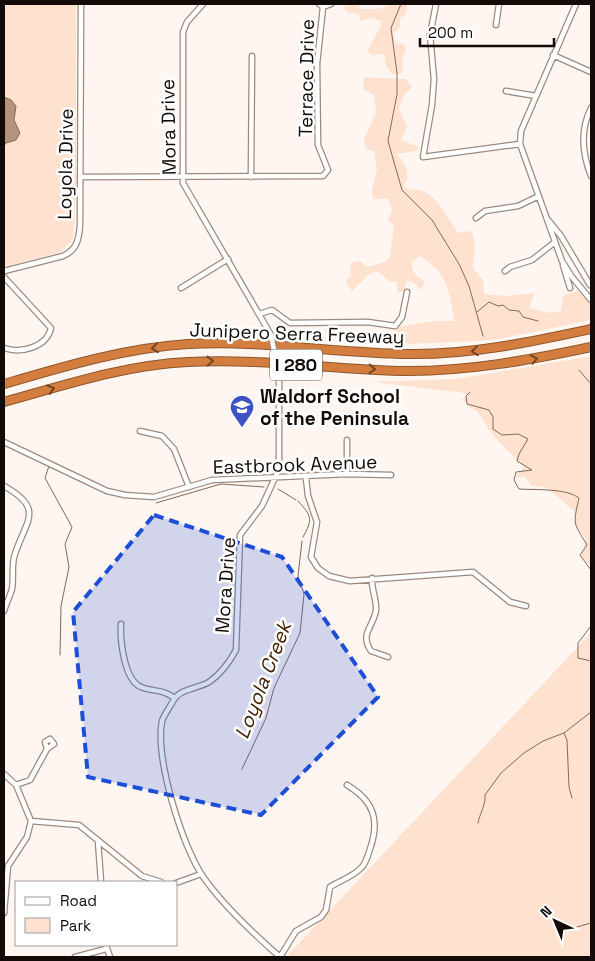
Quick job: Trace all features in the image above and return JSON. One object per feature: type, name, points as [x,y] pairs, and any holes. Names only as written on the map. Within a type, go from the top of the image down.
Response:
[{"type":"highway","name":"Junipero Serra Freeway","points":[[4,384],[103,356],[159,347],[217,344],[435,354],[488,349],[591,329]]},
{"type":"highway","name":"Junipero Serra Freeway","points":[[4,402],[107,373],[170,363],[246,362],[436,371],[520,362],[591,347]]},
{"type":"street","name":"Loyola Drive","points":[[4,271],[69,254],[79,234],[81,4]]},
{"type":"street","name":"Mora Drive","points":[[174,698],[185,691],[209,682],[228,665],[236,650],[240,535],[262,506],[275,479],[279,469],[280,446],[278,361],[271,335],[183,183],[183,32],[187,22],[203,4]]},
{"type":"street","points":[[321,6],[331,4]]},
{"type":"street","points":[[436,4],[430,35],[434,79],[432,105],[422,157],[520,144]]},
{"type":"street","points":[[496,25],[499,4]]},
{"type":"street","points":[[570,288],[520,144],[521,131],[576,4]]},
{"type":"street","name":"Terrace Drive","points":[[251,176],[323,176],[328,170],[318,145],[317,64],[321,6]]},
{"type":"street","points":[[80,177],[251,176],[252,56]]},
{"type":"street","points":[[553,56],[591,72]]},
{"type":"street","points":[[506,91],[536,96]]},
{"type":"street","points":[[591,108],[583,128],[583,147],[591,176]]},
{"type":"street","points":[[476,218],[485,211],[518,206],[539,196]]},
{"type":"street","points":[[547,219],[561,236],[590,285]]},
{"type":"street","points":[[505,271],[510,267],[532,260],[555,242]]},
{"type":"street","points":[[181,288],[228,259]]},
{"type":"street","points":[[562,261],[591,300]]},
{"type":"street","points":[[4,277],[50,328],[48,336],[38,345],[14,349],[4,348]]},
{"type":"street","points":[[259,314],[272,310],[290,323],[368,322],[395,326],[402,317],[407,292]]},
{"type":"street","points":[[140,431],[162,436],[174,449],[189,487]]},
{"type":"street","points":[[346,440],[347,474]]},
{"type":"street","name":"Eastbrook Avenue","points":[[4,442],[107,491],[154,497],[212,480],[306,478],[347,474],[391,475]]},
{"type":"street","points":[[306,478],[308,496],[317,522],[317,532],[312,550],[313,562],[333,578],[350,581],[473,572],[510,602],[526,606]]},
{"type":"street","points":[[4,486],[24,499],[30,511],[26,530],[14,554],[12,590],[4,611]]},
{"type":"street","points":[[372,578],[376,610],[368,629],[366,640],[371,651],[388,657]]},
{"type":"street","points":[[121,624],[120,636],[126,665],[134,682],[140,686],[167,692],[174,698],[162,720],[165,773],[175,813],[201,874],[280,957],[296,931],[321,917],[326,910],[330,888],[352,876],[364,865],[375,830],[376,818],[364,797],[346,785]]},
{"type":"street","points":[[16,785],[30,780],[47,749]]},
{"type":"street","points":[[4,774],[16,785],[31,820],[27,837],[8,866],[4,912]]},
{"type":"street","points":[[31,820],[79,825],[142,876],[159,881]]},
{"type":"street","points":[[98,841],[101,881]]},
{"type":"street","points":[[178,882],[201,874]]},
{"type":"street","points":[[75,957],[106,947],[110,957]]},
{"type":"highlighted area","points":[[154,515],[282,557],[378,697],[261,815],[88,777],[73,612]]},
{"type":"green space","points":[[4,4],[76,4],[76,191],[73,239],[61,252],[4,267]]},
{"type":"green space","points":[[356,4],[362,9],[369,9],[380,8],[390,4],[411,4],[407,5],[406,14],[400,18],[400,27],[393,34],[396,43],[404,44],[406,50],[402,58],[403,70],[400,74],[392,74],[386,66],[384,54],[372,55],[367,51],[381,26],[381,21],[371,18],[360,21],[359,14],[347,12],[343,7]]},
{"type":"green space","points":[[364,77],[406,79],[412,87],[404,95],[399,108],[407,127],[401,140],[419,147],[415,151],[397,154],[406,167],[408,178],[403,186],[425,192],[431,196],[440,205],[459,233],[472,231],[475,247],[473,268],[483,280],[484,294],[507,296],[534,293],[529,308],[551,313],[561,311],[563,296],[577,291],[591,303],[591,320],[499,339],[409,344],[394,335],[398,327],[434,321],[454,321],[446,284],[442,276],[429,262],[420,256],[412,262],[412,268],[415,273],[424,281],[422,290],[413,282],[406,281],[404,291],[397,293],[397,282],[389,281],[377,271],[368,275],[352,291],[345,282],[351,275],[350,266],[353,262],[360,261],[367,267],[385,262],[390,256],[394,224],[388,221],[392,210],[388,199],[373,199],[372,190],[377,169],[374,151],[366,149],[364,139],[376,113],[374,95],[363,89]]},
{"type":"green space","points":[[591,356],[591,566],[581,556],[586,539],[577,528],[574,511],[546,487],[531,486],[525,477],[515,477],[524,467],[494,437],[477,411],[467,406],[467,403],[462,399],[468,397],[465,393],[374,382],[457,379]]},
{"type":"green space","points":[[591,633],[591,957],[286,957]]},
{"type":"shaded area","points":[[4,97],[11,100],[16,106],[14,120],[20,133],[16,140],[6,143],[4,146]]},
{"type":"waterway","points":[[401,4],[391,28],[397,73],[397,94],[388,141],[402,190],[432,220],[459,264],[469,286],[483,336]]},
{"type":"waterway","points":[[477,312],[489,302],[498,306],[503,305],[509,310],[519,311],[523,317],[538,321]]},
{"type":"waterway","points":[[579,370],[591,384]]},
{"type":"waterway","points":[[470,392],[466,396],[467,404],[489,410],[493,417],[493,429],[502,435],[518,434],[528,439],[517,461],[532,470],[516,472],[514,480],[519,489],[559,491],[579,498],[575,523],[587,545],[580,555],[591,570]]},
{"type":"waterway","points":[[49,466],[45,478],[72,527],[65,544],[69,567],[61,606],[60,655]]},
{"type":"waterway","name":"Loyola Creek","points":[[156,503],[221,484],[264,487]]},
{"type":"waterway","name":"Loyola Creek","points":[[278,489],[296,500]]},
{"type":"waterway","name":"Loyola Creek","points":[[298,501],[310,518],[303,537]]},
{"type":"waterway","name":"Loyola Creek","points":[[242,769],[266,718],[274,688],[300,633],[304,594],[298,576],[302,541]]},
{"type":"waterway","points":[[591,626],[578,643],[578,658],[591,661]]},
{"type":"waterway","points":[[478,823],[485,802],[485,795],[501,773],[524,753],[543,741],[564,733],[591,712]]},
{"type":"waterway","points":[[564,733],[567,740],[569,787],[572,798]]},
{"type":"waterway","points":[[563,931],[591,923]]},
{"type":"place","name":"Waldorf School of the Peninsula","points":[[242,428]]}]
